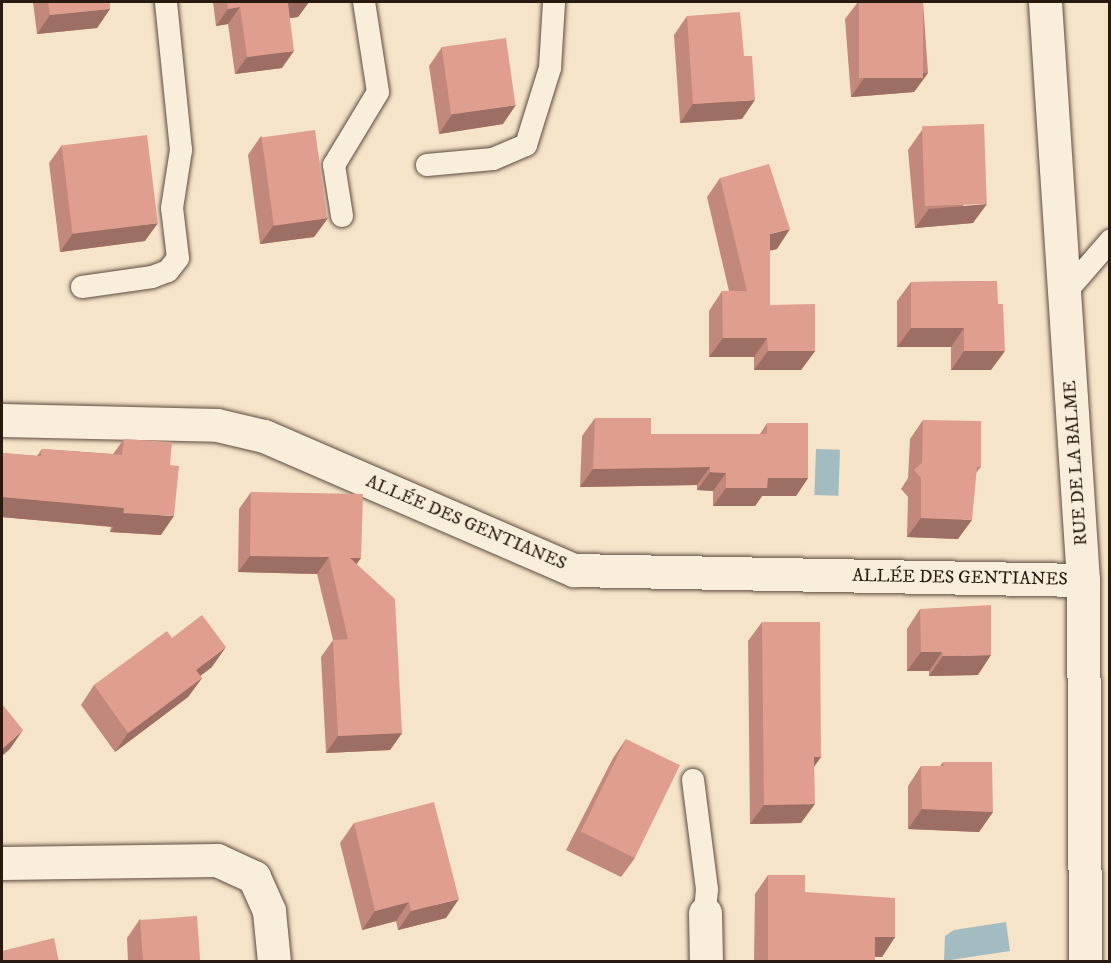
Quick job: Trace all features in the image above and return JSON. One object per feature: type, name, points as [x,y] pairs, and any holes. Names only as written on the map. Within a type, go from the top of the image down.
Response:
[{"type":"street","name":"RUE DE LA BALME","points":[[1045,2],[1083,580],[1085,962]]},
{"type":"street","name":"ALLÉE DES GENTIANES","points":[[2,420],[217,425],[264,436],[574,570],[1083,580]]},
{"type":"street","points":[[2,863],[217,860],[254,877],[269,911],[274,962]]},
{"type":"street","points":[[705,913],[706,962]]},
{"type":"lane","points":[[82,287],[152,277],[168,271],[178,258],[172,208],[181,150],[166,2]]},
{"type":"lane","points":[[342,216],[334,165],[378,93],[364,2]]},
{"type":"lane","points":[[427,165],[493,159],[526,145],[549,68],[554,2]]},
{"type":"lane","points":[[1065,293],[1110,241]]},
{"type":"lane","points":[[693,780],[707,889],[705,913]]},
{"type":"water","points":[[816,449],[840,450],[838,496],[814,495]]},
{"type":"water","points":[[1006,922],[1010,951],[944,961],[945,936],[954,930]]},
{"type":"building","points":[[48,2],[110,2],[110,9],[50,15]]},
{"type":"building","points":[[227,2],[303,2],[288,3],[294,51],[247,57],[240,7],[228,9]]},
{"type":"building","points":[[859,2],[923,2],[923,78],[859,78]]},
{"type":"building","points":[[740,12],[744,56],[752,56],[755,100],[693,104],[687,16]]},
{"type":"building","points":[[506,38],[515,105],[451,114],[442,47]]},
{"type":"building","points":[[984,124],[987,204],[925,206],[922,126]]},
{"type":"building","points":[[315,130],[327,218],[274,226],[262,138]]},
{"type":"building","points":[[147,135],[158,223],[72,234],[62,145]]},
{"type":"building","points":[[769,164],[790,229],[770,234],[770,305],[815,304],[815,351],[768,351],[767,338],[723,338],[722,291],[747,291],[720,178]]},
{"type":"building","points":[[997,281],[998,304],[1003,304],[1005,351],[964,351],[964,328],[911,328],[911,282]]},
{"type":"building","points":[[595,418],[651,418],[651,434],[767,434],[767,423],[808,423],[808,478],[768,478],[767,488],[726,488],[726,473],[710,472],[710,467],[593,469]]},
{"type":"building","points":[[923,420],[981,421],[981,467],[977,467],[972,520],[921,518],[921,478],[914,470],[922,463]]},
{"type":"building","points":[[124,439],[172,442],[170,465],[179,466],[174,516],[124,513],[124,508],[2,497],[2,453],[41,456],[42,449],[122,455]]},
{"type":"building","points":[[251,492],[363,494],[361,558],[350,558],[395,599],[402,733],[338,736],[333,640],[348,639],[329,557],[250,556]]},
{"type":"building","points":[[991,605],[991,655],[943,656],[942,652],[921,652],[920,609]]},
{"type":"building","points":[[202,615],[226,647],[196,670],[202,678],[128,733],[94,685],[167,631],[172,638]]},
{"type":"building","points":[[762,622],[820,622],[821,757],[814,757],[815,804],[764,805]]},
{"type":"building","points":[[2,704],[23,730],[2,749]]},
{"type":"building","points":[[626,739],[680,765],[635,858],[581,832]]},
{"type":"building","points":[[943,762],[992,762],[993,812],[922,809],[921,766],[944,766]]},
{"type":"building","points":[[434,802],[459,899],[411,911],[409,902],[375,911],[354,823]]},
{"type":"building","points":[[768,875],[805,875],[805,892],[895,898],[895,937],[875,937],[875,962],[768,961]]},
{"type":"building","points":[[197,916],[200,962],[143,962],[140,920]]},
{"type":"building","points":[[54,938],[59,962],[2,962],[2,951]]}]
